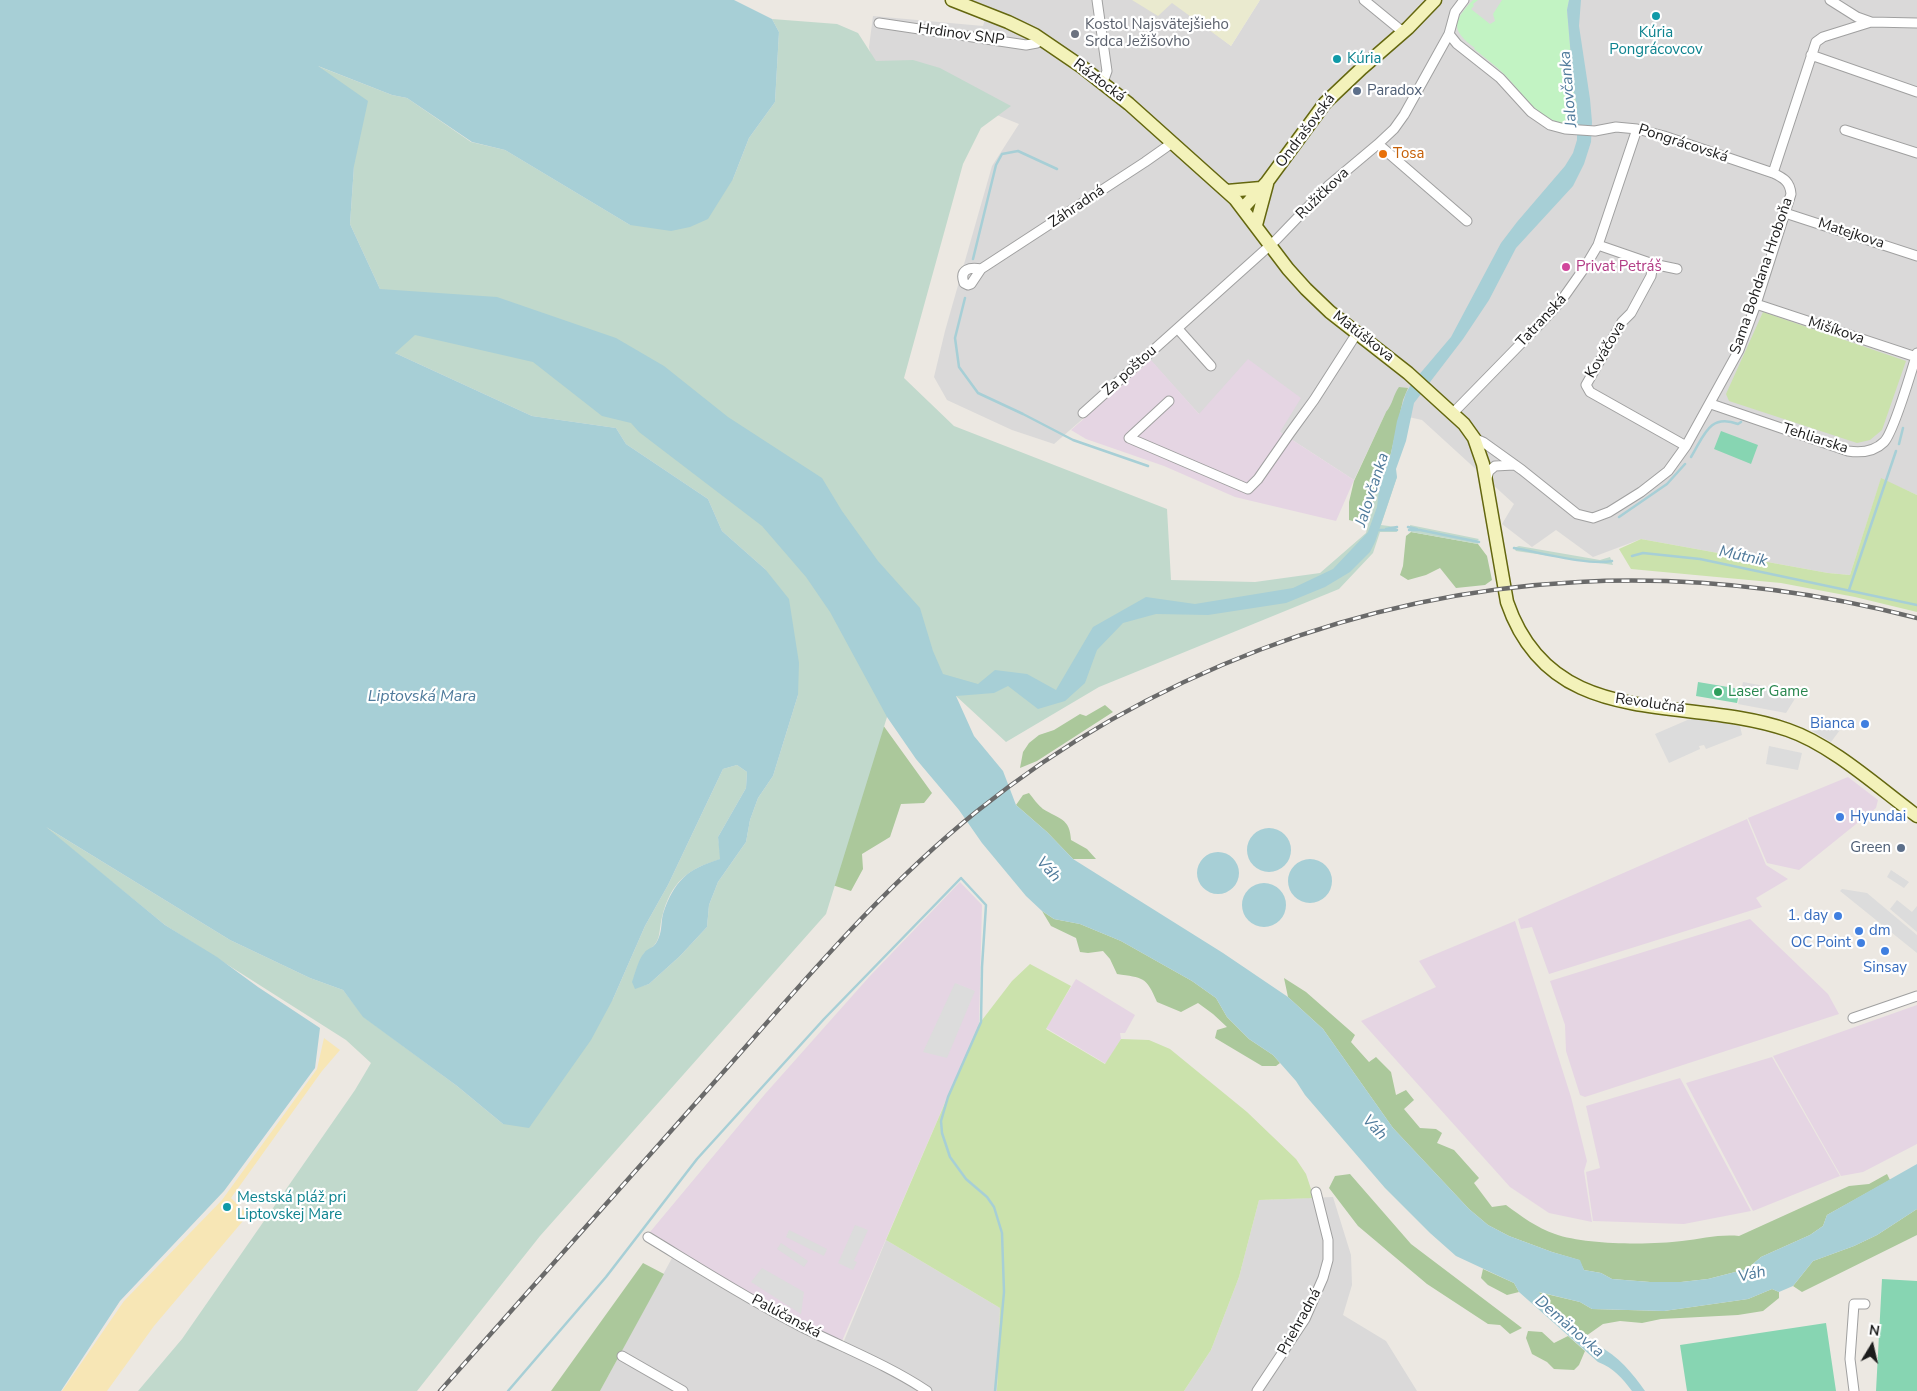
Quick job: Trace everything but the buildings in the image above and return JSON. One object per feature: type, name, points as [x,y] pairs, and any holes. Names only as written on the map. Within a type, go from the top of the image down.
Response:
[{"type":"main road","name":"Ráztocká","points":[[952,0],[1008,22],[1042,39],[1103,82],[1135,108],[1227,191]]},
{"type":"main road","name":"Ondrašovská","points":[[1243,208],[1264,185],[1326,103],[1435,0]]},
{"type":"main road","name":"Ondrašovská","points":[[1256,225],[1264,185]]},
{"type":"main road","points":[[1227,191],[1264,185]]},
{"type":"main road","name":"Matúškova","points":[[1227,191],[1243,208],[1270,246],[1306,289],[1330,312],[1429,391],[1464,424],[1474,438]]},
{"type":"main road","name":"Revolučná","points":[[1474,438],[1483,464],[1507,602],[1513,619],[1535,654],[1557,673],[1568,682],[1606,698],[1628,703],[1738,717],[1806,736],[1917,816]]},
{"type":"street","points":[[1097,0],[1107,71],[1103,82]]},
{"type":"street","points":[[1364,0],[1403,32]]},
{"type":"street","name":"Ružičkova","points":[[1270,246],[1328,186],[1394,129],[1404,115],[1449,34],[1452,20],[1461,3],[1451,0]]},
{"type":"street","points":[[1830,0],[1857,17],[1871,22],[1917,24]]},
{"type":"street","points":[[1773,173],[1816,42],[1823,37],[1871,22]]},
{"type":"street","name":"Hrdinov SNP","points":[[879,23],[1026,45],[1042,39]]},
{"type":"street","name":"Pongrácovská","points":[[1449,34],[1457,44],[1496,74],[1540,120],[1555,127],[1595,131],[1616,127],[1637,129],[1773,173]]},
{"type":"street","points":[[1811,55],[1917,92]]},
{"type":"street","name":"Tatranská","points":[[1453,413],[1572,288],[1598,245],[1637,129]]},
{"type":"street","points":[[1845,130],[1917,153]]},
{"type":"street","name":"Záhradná","points":[[981,269],[1172,143]]},
{"type":"street","points":[[1378,144],[1466,221]]},
{"type":"street","name":"Sama Bohdana Hroboňa","points":[[1598,517],[1655,482],[1668,471],[1686,446],[1711,404],[1739,350],[1756,304],[1791,194],[1789,184],[1773,173]]},
{"type":"street","name":"Matejkova","points":[[1785,213],[1917,256]]},
{"type":"street","points":[[1598,245],[1653,264],[1677,269]]},
{"type":"street","name":"Za poštou","points":[[1084,413],[1270,246]]},
{"type":"street","name":"Kováčova","points":[[1653,264],[1652,276],[1631,313],[1622,322],[1586,385],[1590,392],[1686,446]]},
{"type":"street","name":"Mišíkova","points":[[1756,304],[1916,355]]},
{"type":"street","points":[[1178,329],[1211,366]]},
{"type":"street","points":[[1170,401],[1129,438],[1248,489],[1258,479],[1314,400],[1357,333]]},
{"type":"street","name":"Tehliarska","points":[[1711,404],[1848,451],[1867,452],[1886,441],[1916,355]]},
{"type":"street","name":"Matúškova","points":[[1474,438],[1483,442],[1576,514],[1598,517]]},
{"type":"street","points":[[1486,481],[1489,471],[1495,466],[1514,466]]},
{"type":"street","points":[[1853,1018],[1917,996]]},
{"type":"street","name":"Priehradná","points":[[1260,1391],[1308,1314],[1324,1278],[1328,1260],[1328,1240],[1316,1192]]},
{"type":"street","name":"Palúčanská","points":[[648,1237],[752,1299],[901,1375],[927,1391]]},
{"type":"street","points":[[1854,1391],[1850,1359],[1854,1304],[1865,1304]]},
{"type":"street","points":[[622,1356],[683,1391]]},
{"type":"shaded area","points":[[972,0],[1173,0],[1231,46],[1260,0],[1917,0],[1917,495],[1881,479],[1850,575],[1828,573],[1641,539],[1593,557],[1556,530],[1532,547],[1502,524],[1514,504],[1422,420],[1386,412],[1354,480],[1280,432],[1199,414],[1150,360],[1054,444],[1012,430],[947,400],[934,377],[945,331],[992,166],[1019,124],[918,83],[874,71],[869,47],[873,16],[983,26],[989,7]]},
{"type":"shaded area","points":[[1248,359],[1301,398],[1280,432],[1354,480],[1336,521],[1235,497],[1164,466],[1086,439],[1071,430],[1151,360],[1199,414]]},
{"type":"shaded area","points":[[1743,682],[1776,688],[1796,697],[1786,713],[1738,704]]},
{"type":"shaded area","points":[[1823,717],[1840,730],[1831,742],[1809,729],[1817,718]]},
{"type":"shaded area","points":[[1692,718],[1740,726],[1742,735],[1706,749],[1704,745],[1699,746],[1700,749],[1669,763],[1655,734]]},
{"type":"shaded area","points":[[1769,746],[1802,753],[1798,770],[1766,764]]},
{"type":"shaded area","points":[[1848,777],[1878,800],[1876,808],[1799,870],[1767,863],[1748,818]]},
{"type":"shaded area","points":[[1747,819],[1766,865],[1788,879],[1756,898],[1762,907],[1549,974],[1532,927],[1521,929],[1518,919]]},
{"type":"shaded area","points":[[1891,870],[1909,882],[1904,888],[1887,877]]},
{"type":"shaded area","points":[[960,882],[982,905],[979,1024],[842,1341],[732,1284],[650,1232],[765,1094],[869,977]]},
{"type":"shaded area","points":[[1842,889],[1867,893],[1917,935],[1917,953],[1840,891]]},
{"type":"shaded area","points":[[1897,900],[1912,912],[1917,906],[1917,932],[1890,909]]},
{"type":"shaded area","points":[[1750,919],[1828,994],[1839,1014],[1585,1097],[1580,1095],[1566,1051],[1565,1025],[1550,981]]},
{"type":"shaded area","points":[[1515,921],[1571,1097],[1587,1161],[1584,1171],[1592,1222],[1549,1213],[1510,1187],[1361,1021],[1436,987],[1419,961]]},
{"type":"shaded area","points":[[1076,979],[1135,1015],[1125,1033],[1120,1033],[1121,1039],[1106,1064],[1046,1028]]},
{"type":"shaded area","points":[[955,983],[975,991],[947,1058],[923,1052]]},
{"type":"shaded area","points":[[1917,1005],[1917,1144],[1863,1172],[1841,1176],[1773,1056]]},
{"type":"shaded area","points":[[1772,1057],[1840,1176],[1753,1211],[1686,1083]]},
{"type":"shaded area","points":[[1680,1078],[1751,1211],[1684,1224],[1593,1221],[1586,1172],[1600,1168],[1586,1106]]},
{"type":"shaded area","points":[[1333,1197],[1351,1255],[1352,1285],[1343,1315],[1386,1341],[1417,1391],[1184,1391],[1211,1350],[1239,1277],[1259,1200]]},
{"type":"shaded area","points":[[855,1225],[868,1230],[854,1261],[857,1262],[853,1270],[838,1263]]},
{"type":"shaded area","points":[[789,1230],[827,1249],[824,1256],[786,1237]]},
{"type":"shaded area","points":[[886,1240],[1000,1308],[997,1391],[600,1391],[672,1258],[841,1348]]},
{"type":"shaded area","points":[[781,1243],[808,1261],[804,1267],[777,1249]]},
{"type":"shaded area","points":[[762,1268],[804,1292],[801,1314],[751,1282]]},
{"type":"green space","points":[[1132,0],[1260,0],[1231,46],[1172,3],[1158,16]]},
{"type":"green space","points":[[1473,0],[1478,0],[1471,9],[1490,24],[1495,21],[1493,14],[1502,0],[1569,0],[1567,10],[1574,93],[1577,106],[1570,125],[1559,123],[1541,113],[1504,74],[1461,36],[1457,25],[1458,20]]},
{"type":"green space","points":[[772,19],[837,24],[858,33],[876,61],[913,60],[940,68],[1011,106],[981,128],[963,164],[904,378],[954,426],[1167,509],[1171,580],[1255,582],[1320,573],[1366,533],[1381,474],[1397,477],[1381,525],[1396,527],[1397,532],[1380,532],[1373,553],[1339,589],[1099,687],[1006,742],[956,696],[925,709],[887,717],[826,914],[540,1236],[417,1391],[138,1391],[182,1339],[355,1090],[371,1063],[346,1040],[165,925],[41,824],[230,940],[310,978],[343,990],[364,1017],[457,1086],[503,1124],[613,999],[645,926],[668,885],[723,769],[737,765],[747,772],[746,788],[718,837],[721,859],[699,867],[690,873],[682,879],[670,895],[662,917],[657,942],[644,953],[635,988],[649,984],[680,956],[707,927],[709,905],[718,882],[746,842],[750,820],[758,798],[773,776],[798,695],[765,569],[722,531],[708,499],[626,444],[616,428],[532,416],[395,353],[380,289],[350,224],[354,166],[315,65],[392,95],[407,98],[471,142],[505,150],[630,225],[733,179],[749,138],[775,102],[779,32]]},
{"type":"green space","points":[[1763,312],[1906,361],[1882,430],[1870,440],[1857,443],[1729,401],[1726,394]]},
{"type":"green space","points":[[1399,387],[1408,388],[1403,400],[1391,453],[1386,468],[1381,474],[1373,517],[1363,524],[1349,520],[1349,502],[1354,481]]},
{"type":"green space","points":[[1721,431],[1758,445],[1751,464],[1714,449]]},
{"type":"green space","points":[[1881,478],[1917,495],[1917,612],[1855,597],[1781,583],[1631,569],[1619,549],[1641,539],[1828,573],[1850,575]]},
{"type":"green space","points":[[1410,525],[1479,539],[1477,541],[1478,544],[1411,532]]},
{"type":"green space","points":[[1411,532],[1478,544],[1487,556],[1492,580],[1485,585],[1456,588],[1440,568],[1426,575],[1408,580],[1400,575],[1403,566],[1406,536]]},
{"type":"green space","points":[[1519,546],[1600,560],[1610,557],[1613,565],[1516,551],[1514,548]]},
{"type":"green space","name":"Laser Game","points":[[1698,682],[1740,689],[1737,703],[1696,696]]},
{"type":"green space","points":[[1105,705],[1113,712],[1037,761],[1020,768],[1023,752],[1029,743],[1039,735],[1054,730],[1080,714],[1086,716]]},
{"type":"green space","points":[[870,707],[932,793],[924,803],[901,804],[890,837],[862,854],[863,869],[851,891],[826,883]]},
{"type":"green space","points":[[1029,793],[1043,809],[1063,820],[1068,827],[1071,840],[1087,849],[1096,859],[1073,859],[1047,832],[1016,805],[1023,795]]},
{"type":"green space","points":[[1042,911],[1054,919],[1080,924],[1121,941],[1192,981],[1216,998],[1227,1017],[1249,1039],[1273,1055],[1280,1063],[1276,1066],[1262,1066],[1215,1038],[1217,1030],[1227,1027],[1198,1003],[1181,1012],[1157,1002],[1150,987],[1143,980],[1133,976],[1117,974],[1110,959],[1103,951],[1080,952],[1076,938],[1051,926]]},
{"type":"green space","points":[[1030,964],[1071,986],[1046,1029],[1105,1064],[1121,1039],[1149,1040],[1170,1049],[1247,1112],[1296,1159],[1306,1174],[1314,1198],[1259,1200],[1239,1277],[1211,1350],[1184,1391],[997,1391],[1000,1308],[886,1240],[979,1024],[1012,981]]},
{"type":"green space","points":[[1284,978],[1306,992],[1355,1035],[1351,1042],[1369,1062],[1376,1057],[1391,1072],[1396,1095],[1406,1090],[1414,1100],[1404,1109],[1420,1128],[1436,1129],[1442,1133],[1437,1143],[1454,1150],[1479,1178],[1474,1183],[1492,1207],[1506,1205],[1536,1225],[1555,1234],[1568,1238],[1600,1242],[1636,1243],[1739,1236],[1849,1186],[1869,1184],[1887,1174],[1890,1180],[1827,1215],[1823,1226],[1810,1235],[1761,1257],[1747,1269],[1708,1279],[1681,1282],[1612,1279],[1601,1273],[1584,1270],[1579,1260],[1509,1236],[1488,1225],[1469,1209],[1393,1128],[1323,1029],[1288,997]]},
{"type":"green space","points":[[1350,1174],[1411,1244],[1522,1328],[1510,1334],[1500,1325],[1488,1324],[1427,1284],[1358,1226],[1329,1188],[1335,1176]]},
{"type":"green space","points":[[1917,1209],[1917,1235],[1802,1292],[1793,1286],[1813,1261],[1854,1246],[1877,1235]]},
{"type":"green space","points":[[643,1263],[664,1274],[600,1391],[551,1391]]},
{"type":"green space","points":[[1483,1269],[1514,1283],[1519,1292],[1507,1295],[1488,1285],[1481,1278]]},
{"type":"green space","points":[[1882,1279],[1917,1281],[1917,1391],[1876,1391]]},
{"type":"green space","points":[[1772,1289],[1779,1292],[1779,1298],[1763,1311],[1738,1315],[1661,1319],[1642,1323],[1620,1321],[1603,1324],[1586,1336],[1543,1299],[1538,1292],[1580,1302],[1592,1309],[1664,1311],[1748,1299]]},
{"type":"green space","points":[[1826,1323],[1836,1391],[1687,1391],[1680,1345]]},
{"type":"green space","points":[[1528,1331],[1542,1332],[1554,1343],[1568,1336],[1585,1351],[1579,1365],[1574,1370],[1554,1369],[1547,1362],[1532,1354],[1526,1338]]},
{"type":"sand","name":"Mestská pláž pri Liptovskej Mare","points":[[324,1038],[340,1050],[322,1071],[231,1198],[248,1215],[154,1326],[107,1391],[62,1391],[124,1301],[222,1200],[317,1069]]},
{"type":"water","name":"Liptovská Mara","points":[[0,0],[734,0],[772,19],[779,32],[775,102],[749,138],[733,179],[708,219],[690,227],[671,231],[630,225],[505,150],[472,142],[407,98],[392,95],[318,66],[368,101],[354,166],[350,224],[380,289],[497,297],[616,338],[664,366],[728,417],[822,478],[842,511],[878,561],[920,608],[933,651],[943,674],[978,684],[995,670],[1027,674],[1056,690],[1093,627],[1146,597],[1195,604],[1293,588],[1333,569],[1368,532],[1377,507],[1381,474],[1386,468],[1391,453],[1397,421],[1406,393],[1412,383],[1451,337],[1501,243],[1565,166],[1573,153],[1577,140],[1577,106],[1574,93],[1567,10],[1569,0],[1581,0],[1579,26],[1592,122],[1591,142],[1584,164],[1573,186],[1516,248],[1489,300],[1463,339],[1414,403],[1406,441],[1396,469],[1397,477],[1370,552],[1350,572],[1325,587],[1286,603],[1208,615],[1156,614],[1123,623],[1097,650],[1085,683],[1065,701],[1038,709],[1008,686],[994,693],[956,696],[974,736],[1003,771],[1016,805],[1047,832],[1073,859],[1223,953],[1288,997],[1323,1029],[1393,1128],[1469,1209],[1488,1225],[1509,1236],[1580,1260],[1584,1270],[1601,1273],[1612,1279],[1681,1282],[1708,1279],[1747,1269],[1761,1257],[1810,1235],[1823,1226],[1827,1215],[1917,1164],[1917,1209],[1877,1235],[1854,1246],[1813,1261],[1793,1286],[1779,1292],[1772,1289],[1748,1299],[1664,1311],[1592,1309],[1580,1302],[1539,1292],[1543,1299],[1598,1346],[1612,1354],[1645,1391],[1632,1391],[1617,1374],[1609,1367],[1598,1362],[1519,1292],[1514,1283],[1456,1256],[1430,1233],[1385,1188],[1273,1055],[1249,1039],[1227,1017],[1216,998],[1192,981],[1121,941],[1080,924],[1054,919],[1026,896],[982,843],[959,810],[916,759],[887,717],[830,612],[806,577],[762,526],[639,432],[631,423],[602,416],[533,362],[415,335],[395,353],[532,416],[616,428],[626,444],[708,499],[722,531],[765,569],[789,599],[799,663],[798,695],[773,776],[758,798],[750,820],[746,842],[718,882],[709,905],[707,927],[680,956],[649,984],[635,989],[632,982],[638,963],[644,953],[654,946],[657,941],[661,932],[663,914],[677,885],[690,872],[720,859],[718,837],[746,788],[747,772],[737,765],[723,769],[668,885],[645,926],[613,999],[591,1040],[529,1128],[503,1124],[457,1086],[363,1017],[343,990],[310,978],[230,940],[46,827],[165,925],[217,957],[320,1028],[315,1068],[224,1191],[120,1301],[61,1391],[0,1391]]},
{"type":"water","points":[[1265,828],[1273,828],[1285,834],[1291,850],[1285,866],[1273,872],[1265,872],[1253,866],[1247,854],[1247,846],[1253,834]]},
{"type":"water","points":[[1218,852],[1233,858],[1239,873],[1233,888],[1218,894],[1203,888],[1197,873],[1203,858]]},
{"type":"water","points":[[1310,859],[1322,863],[1328,869],[1332,881],[1328,893],[1322,899],[1310,903],[1298,899],[1292,893],[1288,881],[1292,869],[1298,863]]},
{"type":"water","points":[[1260,883],[1268,883],[1280,889],[1286,905],[1280,921],[1268,927],[1260,927],[1248,921],[1242,909],[1242,901],[1248,889]]},
{"type":"waterway","points":[[973,259],[996,165],[1002,154],[1018,151],[1057,169]]},
{"type":"waterway","points":[[965,298],[955,338],[959,367],[978,393],[1073,440],[1148,466]]},
{"type":"waterway","points":[[1691,457],[1708,428],[1720,422],[1728,421],[1738,424],[1741,422]]},
{"type":"waterway","name":"Mútnik","points":[[1899,444],[1903,428]]},
{"type":"waterway","name":"Mútnik","points":[[1849,590],[1896,451]]},
{"type":"waterway","points":[[1619,517],[1667,484],[1685,464]]},
{"type":"waterway","name":"Mútnik","points":[[1386,529],[1397,527]]},
{"type":"waterway","name":"Mútnik","points":[[1408,527],[1417,529]]},
{"type":"waterway","name":"Mútnik","points":[[1379,530],[1397,530]]},
{"type":"waterway","name":"Mútnik","points":[[1409,530],[1420,530],[1479,542]]},
{"type":"waterway","name":"Mútnik","points":[[1514,548],[1590,562],[1612,561]]},
{"type":"waterway","name":"Mútnik","points":[[1632,556],[1643,553],[1700,559],[1917,605]]},
{"type":"waterway","points":[[508,1391],[606,1277],[697,1159],[824,1019],[961,878],[986,905],[981,1022],[948,1097],[941,1121],[942,1133],[950,1157],[966,1179],[987,1197],[994,1207],[1002,1233],[1004,1292],[995,1391]]},
{"type":"railway","points":[[440,1391],[785,1002],[877,903],[909,871],[976,812],[1042,763],[1111,720],[1184,682],[1260,650],[1338,623],[1417,603],[1498,589],[1579,582],[1664,581],[1707,583],[1792,593],[1876,608],[1917,618]]},
{"type":"place","name":"Kúria Pongrácovcov","points":[[1656,16]]},
{"type":"place","name":"Kostol Najsvätejšieho Srdca Ježišovho","points":[[1075,34]]},
{"type":"place","name":"Kúria","points":[[1337,59]]},
{"type":"place","name":"Paradox","points":[[1357,91]]},
{"type":"place","name":"Tosa","points":[[1383,154]]},
{"type":"place","name":"Privat Petráš","points":[[1566,267]]},
{"type":"place","name":"Laser Game","points":[[1718,692]]},
{"type":"place","name":"Bianca","points":[[1865,724]]},
{"type":"place","name":"Hyundai","points":[[1840,817]]},
{"type":"place","name":"Green","points":[[1901,848]]},
{"type":"place","name":"1. day","points":[[1838,916]]},
{"type":"place","name":"dm","points":[[1859,931]]},
{"type":"place","name":"OC Point","points":[[1861,943]]},
{"type":"place","name":"Sinsay","points":[[1885,951]]},
{"type":"place","name":"Mestská pláž pri Liptovskej Mare","points":[[227,1207]]},
{"type":"water label","name":"Jalovčanka","points":[[1569,89]]},
{"type":"water label","name":"Jalovčanka","points":[[1373,490]]},
{"type":"water label","name":"Váh","points":[[1048,870]]},
{"type":"water label","name":"Váh","points":[[1374,1128]]},
{"type":"water label","name":"Váh","points":[[1752,1275]]},
{"type":"water label","name":"Demänovka","points":[[1569,1327]]}]
